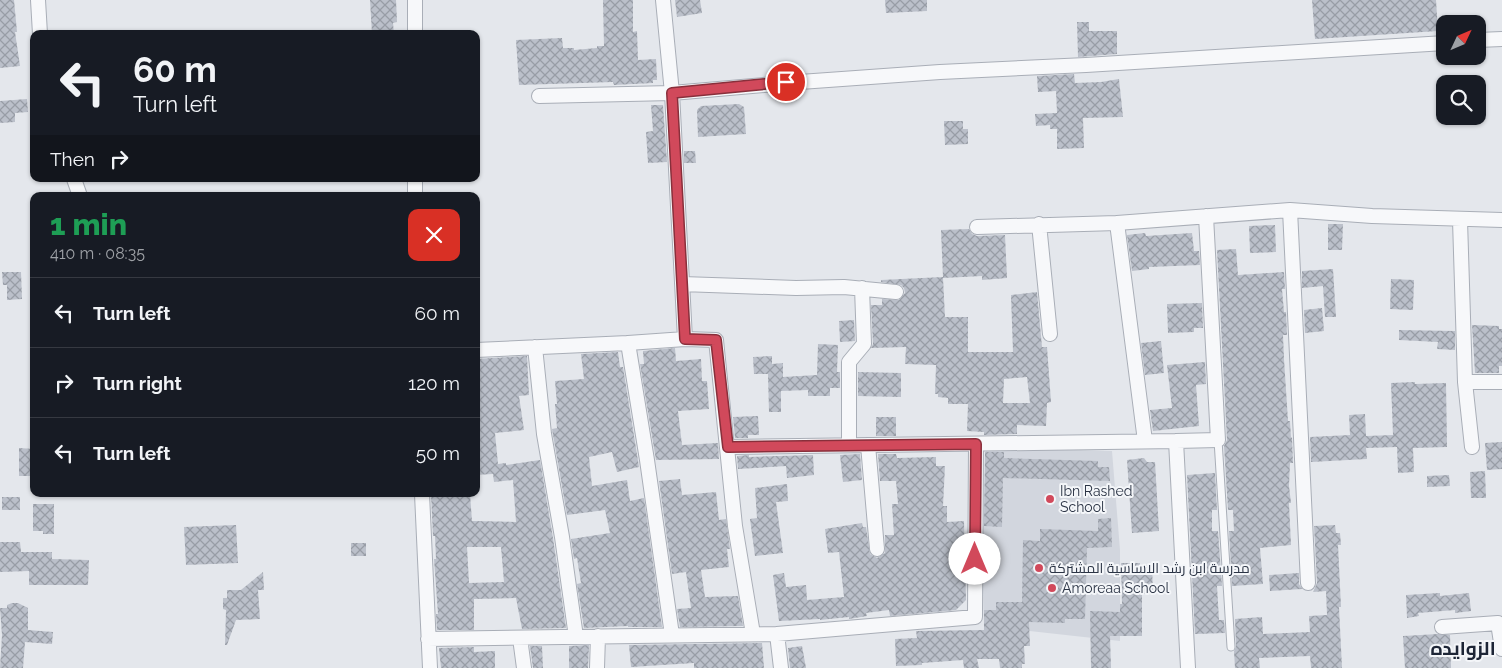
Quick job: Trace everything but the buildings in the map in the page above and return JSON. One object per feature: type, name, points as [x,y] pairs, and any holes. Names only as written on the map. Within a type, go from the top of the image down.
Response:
[{"type":"street","points":[[38,0],[40,30]]},
{"type":"street","points":[[415,0],[415,30]]},
{"type":"street","points":[[662,0],[672,93],[685,339]]},
{"type":"street","points":[[1486,40],[1502,39]]},
{"type":"street","points":[[539,96],[672,93],[786,82],[1436,43]]},
{"type":"street","points":[[1290,210],[1308,583]]},
{"type":"street","points":[[977,226],[1117,223],[1290,210],[1372,216],[1502,220]]},
{"type":"street","points":[[728,447],[1218,440],[1206,216]]},
{"type":"street","points":[[1460,220],[1465,382],[1472,447]]},
{"type":"street","points":[[1117,223],[1145,441]]},
{"type":"street","points":[[1039,224],[1050,334]]},
{"type":"street","points":[[682,284],[796,288],[844,287],[896,292]]},
{"type":"street","points":[[849,445],[849,362],[864,344],[862,288]]},
{"type":"street","points":[[480,350],[628,344],[685,339],[716,340],[735,526],[754,634]]},
{"type":"street","points":[[628,344],[672,635]]},
{"type":"street","points":[[535,347],[544,434],[562,536],[576,637]]},
{"type":"street","points":[[1465,382],[1502,382]]},
{"type":"street","points":[[1176,441],[1188,668]]},
{"type":"street","points":[[428,640],[777,634],[975,617],[976,444]]},
{"type":"street","points":[[868,445],[877,549]]},
{"type":"street","points":[[422,497],[430,668]]},
{"type":"street","points":[[1442,627],[1498,623],[1502,649]]},
{"type":"street","points":[[777,634],[780,668]]},
{"type":"street","points":[[597,668],[598,636]]},
{"type":"street","points":[[520,638],[524,668]]},
{"type":"lane","points":[[1218,440],[1231,647]]},
{"type":"shaded area","points":[[986,447],[1112,451],[1120,550],[1120,641],[984,626],[982,548]]},
{"type":"place","name":"Ibn Rashed School","points":[[1050,499]]},
{"type":"place","name":"مدرسة ابن رشد الاساسية المشتركة","points":[[1039,568]]},
{"type":"place","name":"Amoreaa School","points":[[1052,588]]},
{"type":"district","name":"الزوايده","points":[[1463,648]]},
{"type":"route","points":[[786,82],[672,93],[685,339],[716,340],[728,447],[976,444],[975,559]]}]
